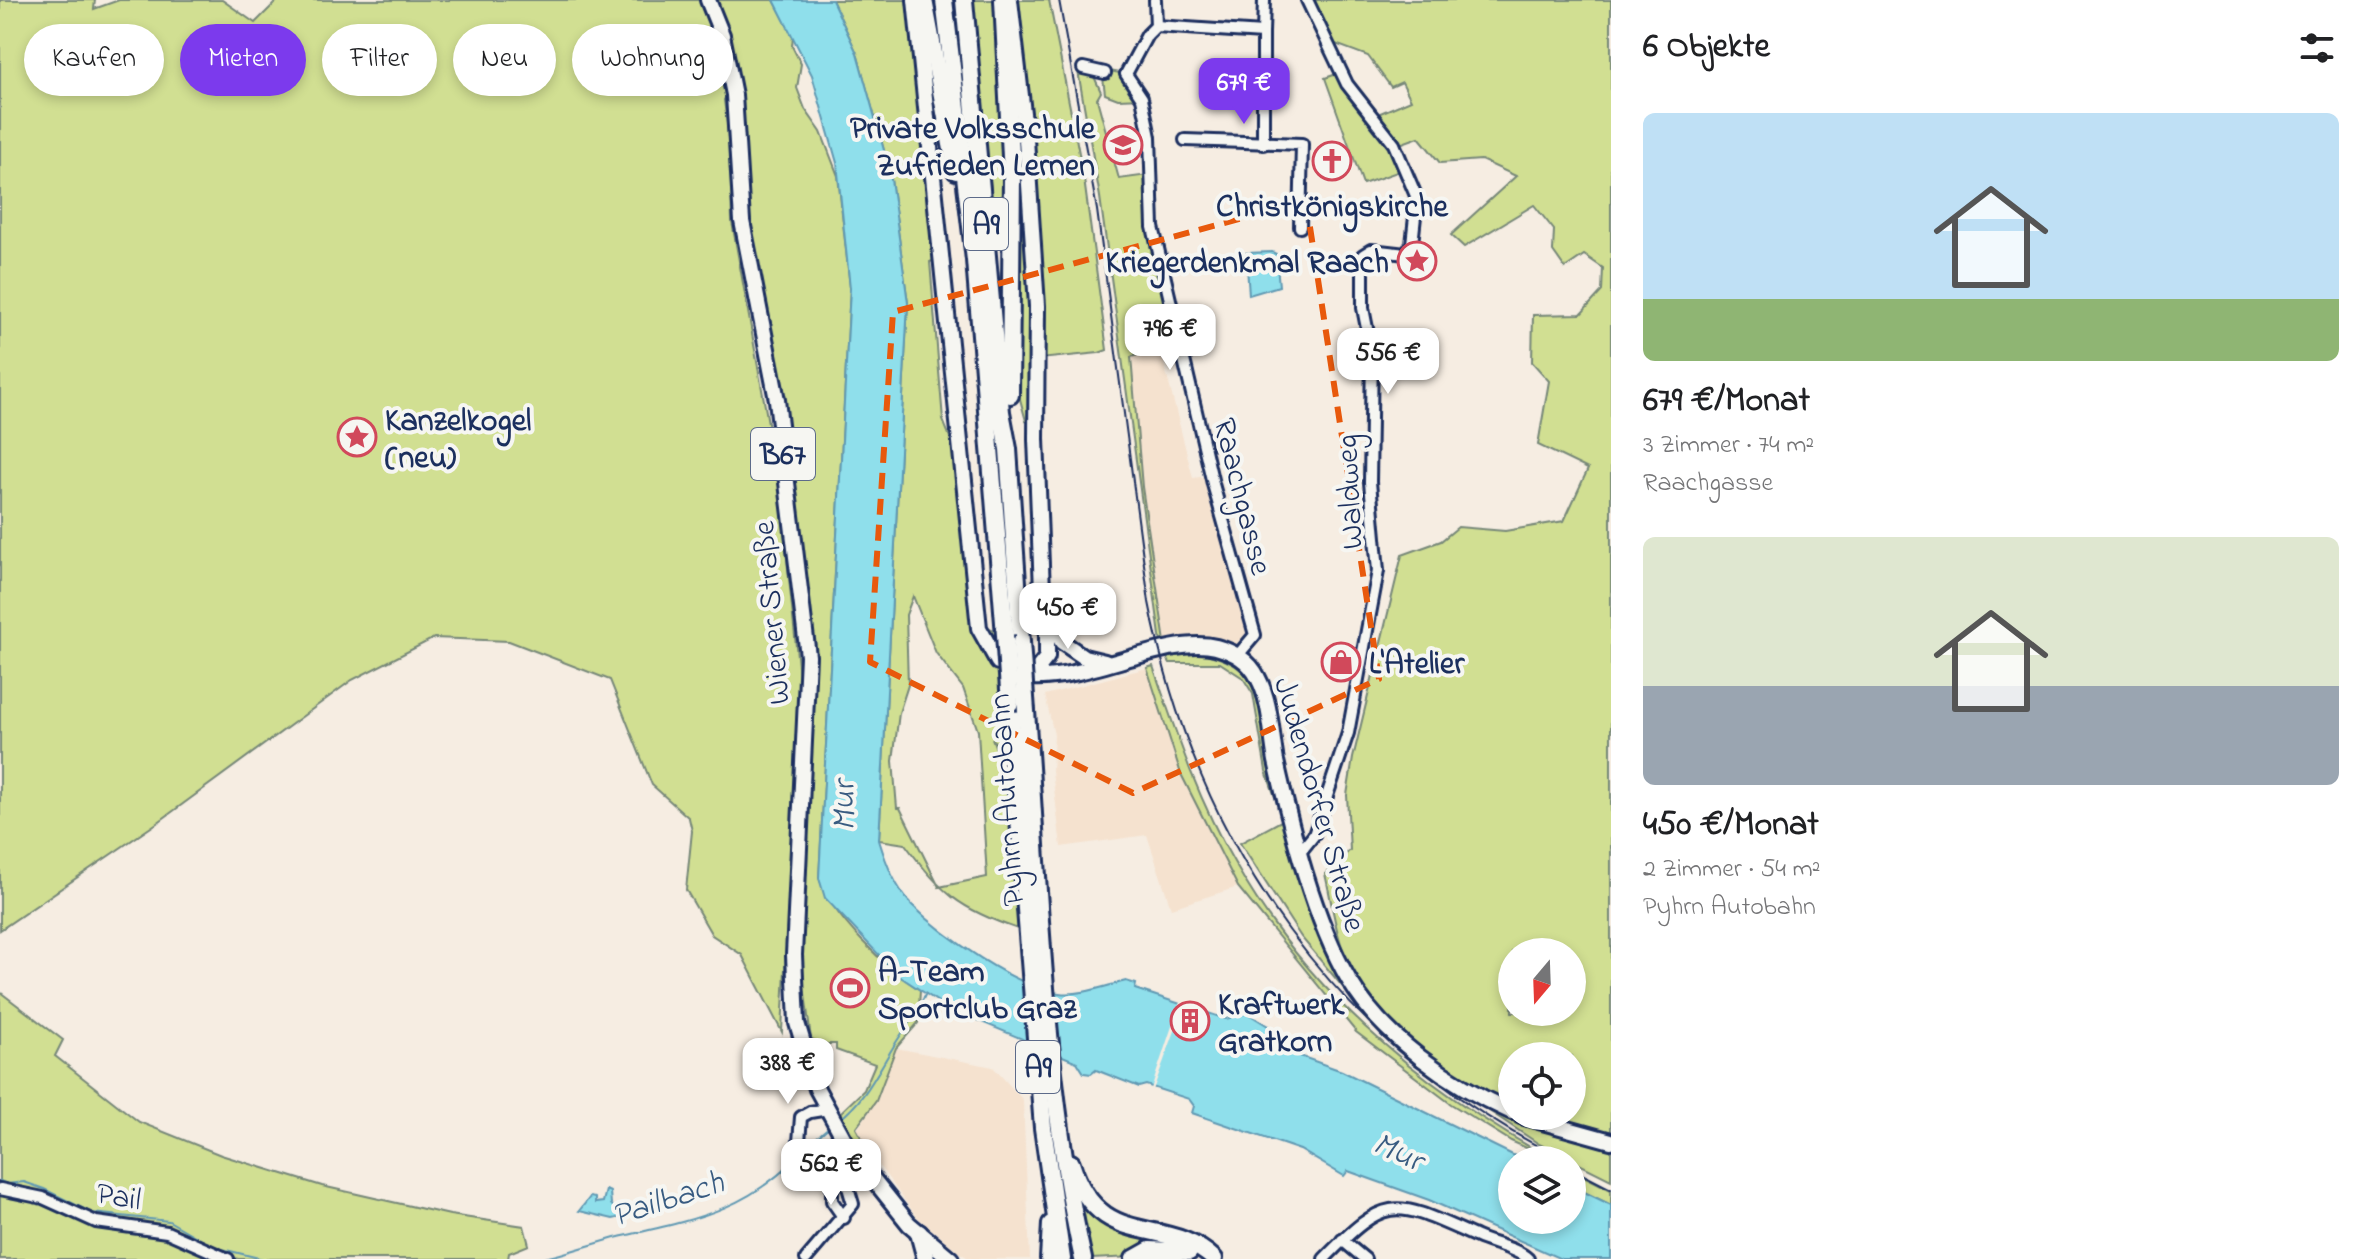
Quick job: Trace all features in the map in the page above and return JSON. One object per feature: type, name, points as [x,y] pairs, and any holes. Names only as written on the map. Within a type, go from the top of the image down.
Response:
[{"type":"highway","points":[[924,0],[977,298]]},
{"type":"highway","name":"Pyhrn Autobahn","points":[[944,0],[958,96],[977,298],[1043,1128],[1062,1259]]},
{"type":"highway","name":"Pyhrn Autobahn","points":[[964,0],[1001,412],[1008,449],[1040,894],[1063,1140],[1083,1259]]},
{"type":"highway","points":[[1003,0],[1012,176],[1008,449]]},
{"type":"highway","points":[[1063,1140],[1087,1197],[1106,1216],[1127,1227],[1190,1243],[1214,1259]]},
{"type":"highway","points":[[1049,1259],[1052,1198]]},
{"type":"highway","points":[[919,1233],[926,1259]]},
{"type":"highway","points":[[1134,1259],[1150,1250],[1167,1248],[1181,1250],[1200,1259]]},
{"type":"main road","name":"Wiener Straße","points":[[708,0],[722,35],[734,95],[742,221],[777,400],[808,656],[794,995],[802,1045],[833,1118]]},
{"type":"main road","points":[[915,0],[979,628],[998,662]]},
{"type":"main road","points":[[1010,0],[1026,139],[1037,306],[1037,476],[1045,606],[1056,634],[1068,648],[1092,660],[1117,662]]},
{"type":"main road","name":"Judendorfer Straße","points":[[1045,606],[1049,648],[1044,663],[1031,677],[1069,675],[1199,645],[1235,654],[1254,671],[1263,689],[1276,760],[1301,851],[1338,959],[1372,1011],[1415,1051],[1453,1080],[1498,1104]]},
{"type":"main road","name":"B67","points":[[833,1118],[871,1181],[919,1233],[951,1259]]},
{"type":"main road","points":[[1571,1130],[1611,1141]]},
{"type":"street","points":[[1155,0],[1156,26],[1263,33]]},
{"type":"street","points":[[1263,144],[1264,0]]},
{"type":"street","name":"Waldweg","points":[[1301,851],[1314,835],[1348,733],[1378,571],[1370,482],[1372,354],[1363,308],[1361,264],[1363,255],[1371,250],[1406,254],[1412,244],[1417,198],[1394,144],[1347,84],[1307,0]]},
{"type":"street","name":"Raachgasse","points":[[1156,26],[1147,35],[1126,74],[1142,98],[1150,137],[1153,227],[1216,496],[1255,635],[1235,654]]},
{"type":"street","points":[[1083,68],[1105,73]]},
{"type":"street","points":[[1185,140],[1302,144],[1300,227]]},
{"type":"street","points":[[806,1259],[853,1204],[851,1190],[812,1160],[799,1142],[801,1117],[810,1112],[833,1118]]},
{"type":"street","points":[[832,1177],[832,1201],[844,1218]]},
{"type":"street","name":"Pail","points":[[0,1189],[43,1198],[96,1222],[167,1232],[228,1259]]},
{"type":"street","points":[[1324,1259],[1367,1217],[1398,1209],[1436,1219],[1505,1254],[1528,1259]]},
{"type":"street","points":[[1342,1240],[1365,1259]]},
{"type":"highlighted area","points":[[1306,201],[1379,679],[1133,793],[870,662],[893,312]]},
{"type":"shaded area","points":[[1160,348],[1193,478],[1215,475],[1226,517],[1216,520],[1246,624],[1250,678],[1237,664],[1192,652],[1167,658],[1142,487],[1131,356]]},
{"type":"shaded area","points":[[1147,668],[1181,774],[1238,887],[1171,908],[1147,835],[1061,847],[1052,771],[1054,735],[1045,695]]},
{"type":"shaded area","points":[[896,1048],[993,1067],[1023,1100],[1030,1259],[970,1259],[960,1253],[917,1217],[855,1133],[876,1101]]},
{"type":"green space","points":[[0,0],[95,0],[94,9],[119,0],[222,0],[255,23],[278,0],[713,0],[717,24],[572,24],[572,96],[726,96],[724,100],[730,147],[732,222],[780,490],[799,676],[782,1032],[742,955],[712,935],[686,890],[692,831],[689,818],[652,785],[610,680],[509,641],[434,638],[352,680],[157,823],[0,930]]},
{"type":"green space","points":[[715,0],[774,0],[793,36],[792,46],[801,64],[797,88],[805,109],[821,132],[838,176],[850,288],[819,878],[835,908],[861,940],[920,990],[918,1023],[896,1048],[876,1101],[856,1128],[872,1158],[858,1153],[840,1113],[864,1090],[875,1064],[836,1050],[836,1044],[823,1044],[811,1039],[799,948],[812,697],[748,221],[742,136],[733,79],[733,24],[720,24]]},
{"type":"green space","points":[[832,0],[908,0],[938,259],[930,262],[943,420],[953,445],[985,626],[996,631],[1005,756],[992,738],[1010,807],[1018,929],[966,906],[941,887],[987,877],[978,731],[963,688],[936,653],[913,596],[906,615],[908,685],[899,713],[893,761],[897,808],[900,808],[937,883],[905,844],[879,840],[908,303],[890,172],[857,53]]},
{"type":"green space","points":[[972,0],[996,0],[1005,104],[1006,230],[995,231]]},
{"type":"green space","points":[[1016,0],[1049,0],[1084,179],[1107,350],[1099,353],[1040,359]]},
{"type":"green space","points":[[1306,0],[1611,0],[1611,1134],[1586,1127],[1586,1042],[1498,1042],[1498,1098],[1441,1064],[1399,1029],[1363,987],[1349,964],[1338,932],[1325,874],[1350,850],[1347,795],[1353,758],[1402,555],[1441,541],[1458,527],[1505,531],[1564,521],[1588,469],[1538,445],[1549,381],[1532,362],[1533,315],[1581,314],[1602,291],[1603,268],[1584,255],[1565,268],[1553,251],[1554,230],[1534,205],[1464,247],[1451,235],[1516,176],[1481,160],[1440,163],[1419,137],[1394,146],[1403,170],[1363,184],[1325,78],[1343,72],[1378,114],[1411,100],[1402,82],[1391,87],[1368,56],[1330,42]]},
{"type":"green space","points":[[1078,71],[1092,72],[1101,92],[1097,99],[1119,179],[1148,175],[1176,343],[1131,357],[1142,487],[1165,642],[1161,643],[1100,197]]},
{"type":"green space","points":[[1109,71],[1126,74],[1142,98],[1118,99],[1105,94],[1103,77]]},
{"type":"green space","points":[[1020,110],[1032,287],[1033,417],[1026,421],[1014,377],[1016,111]]},
{"type":"green space","points":[[1192,652],[1226,660],[1238,667],[1254,687],[1263,717],[1270,766],[1357,1004],[1301,937],[1240,843],[1283,820],[1266,771],[1253,694],[1243,678],[1220,663],[1170,663],[1167,658]]},
{"type":"green space","points":[[1153,666],[1189,766],[1221,839],[1263,909],[1296,953],[1333,995],[1414,1069],[1498,1130],[1529,1146],[1511,1141],[1451,1104],[1356,1032],[1238,887],[1181,774],[1147,668]]},
{"type":"green space","points":[[0,992],[63,1040],[55,1056],[139,1122],[221,1155],[322,1186],[450,1215],[524,1226],[529,1245],[509,1253],[508,1259],[238,1259],[218,1253],[182,1232],[91,1217],[32,1189],[0,1184]]},
{"type":"green space","points":[[1435,1075],[1458,1088],[1498,1103],[1498,1117]]},
{"type":"green space","points":[[1518,1130],[1569,1130],[1611,1146],[1611,1180],[1586,1168],[1586,1146],[1539,1144]]},
{"type":"green space","points":[[1586,1177],[1611,1190],[1611,1205],[1586,1193]]},
{"type":"green space","points":[[0,1189],[28,1193],[87,1219],[135,1225],[228,1259],[0,1259]]},
{"type":"green space","points":[[1079,1196],[1199,1254],[1091,1259]]},
{"type":"water","name":"Mur","points":[[774,0],[832,0],[857,53],[890,172],[908,303],[879,840],[901,890],[912,905],[961,945],[1022,981],[1041,989],[1075,993],[1126,981],[1136,984],[1135,989],[1226,1019],[1247,1013],[1268,1026],[1297,1055],[1342,1071],[1498,1148],[1498,1231],[1429,1200],[1348,1171],[1344,1176],[1300,1150],[1192,1113],[1194,1106],[1189,1099],[1146,1085],[1139,1087],[1096,1070],[1091,1074],[1084,1073],[1077,1062],[946,1007],[899,976],[825,898],[819,878],[850,288],[837,163],[812,75]]},
{"type":"water","points":[[1246,253],[1276,254],[1279,286],[1249,295]]},
{"type":"water","points":[[606,1190],[610,1192],[611,1204],[622,1217],[613,1219],[579,1211],[590,1197],[595,1198],[595,1203],[603,1202]]},
{"type":"water","name":"Mur","points":[[1586,1193],[1611,1205],[1611,1259],[1561,1259],[1505,1234],[1586,1234]]},
{"type":"pier","points":[[1180,1002],[1185,1004],[1153,1090],[1151,1089]]},
{"type":"waterway","name":"Pailbach","points":[[839,1120],[856,1105],[869,1087],[925,995]]},
{"type":"waterway","name":"Pailbach","points":[[808,1145],[830,1126]]},
{"type":"waterway","name":"Pailbach","points":[[541,1259],[718,1210],[760,1188],[801,1153]]},
{"type":"waterway","name":"Pailbach","points":[[0,1181],[7,1184],[24,1182],[92,1213],[169,1221],[214,1247],[263,1259]]},
{"type":"railway","points":[[1059,0],[1097,210],[1149,602],[1171,692],[1202,777],[1241,856],[1289,930],[1346,998],[1410,1060],[1483,1114],[1539,1146]]},
{"type":"railway","points":[[1586,1176],[1611,1189]]},
{"type":"place","name":"Private Volksschule Zufrieden Lernen","points":[[1123,145]]},
{"type":"place","name":"Christkönigskirche","points":[[1332,161]]},
{"type":"place","name":"Kriegerdenkmal Raach","points":[[1417,261]]},
{"type":"place","name":"Kanzelkogel (neu)","points":[[357,437]]},
{"type":"place","name":"L'Atelier","points":[[1341,662]]},
{"type":"place","name":"A-Team Sportclub Graz","points":[[850,988]]},
{"type":"place","name":"Kraftwerk Gratkorn","points":[[1190,1021]]}]
